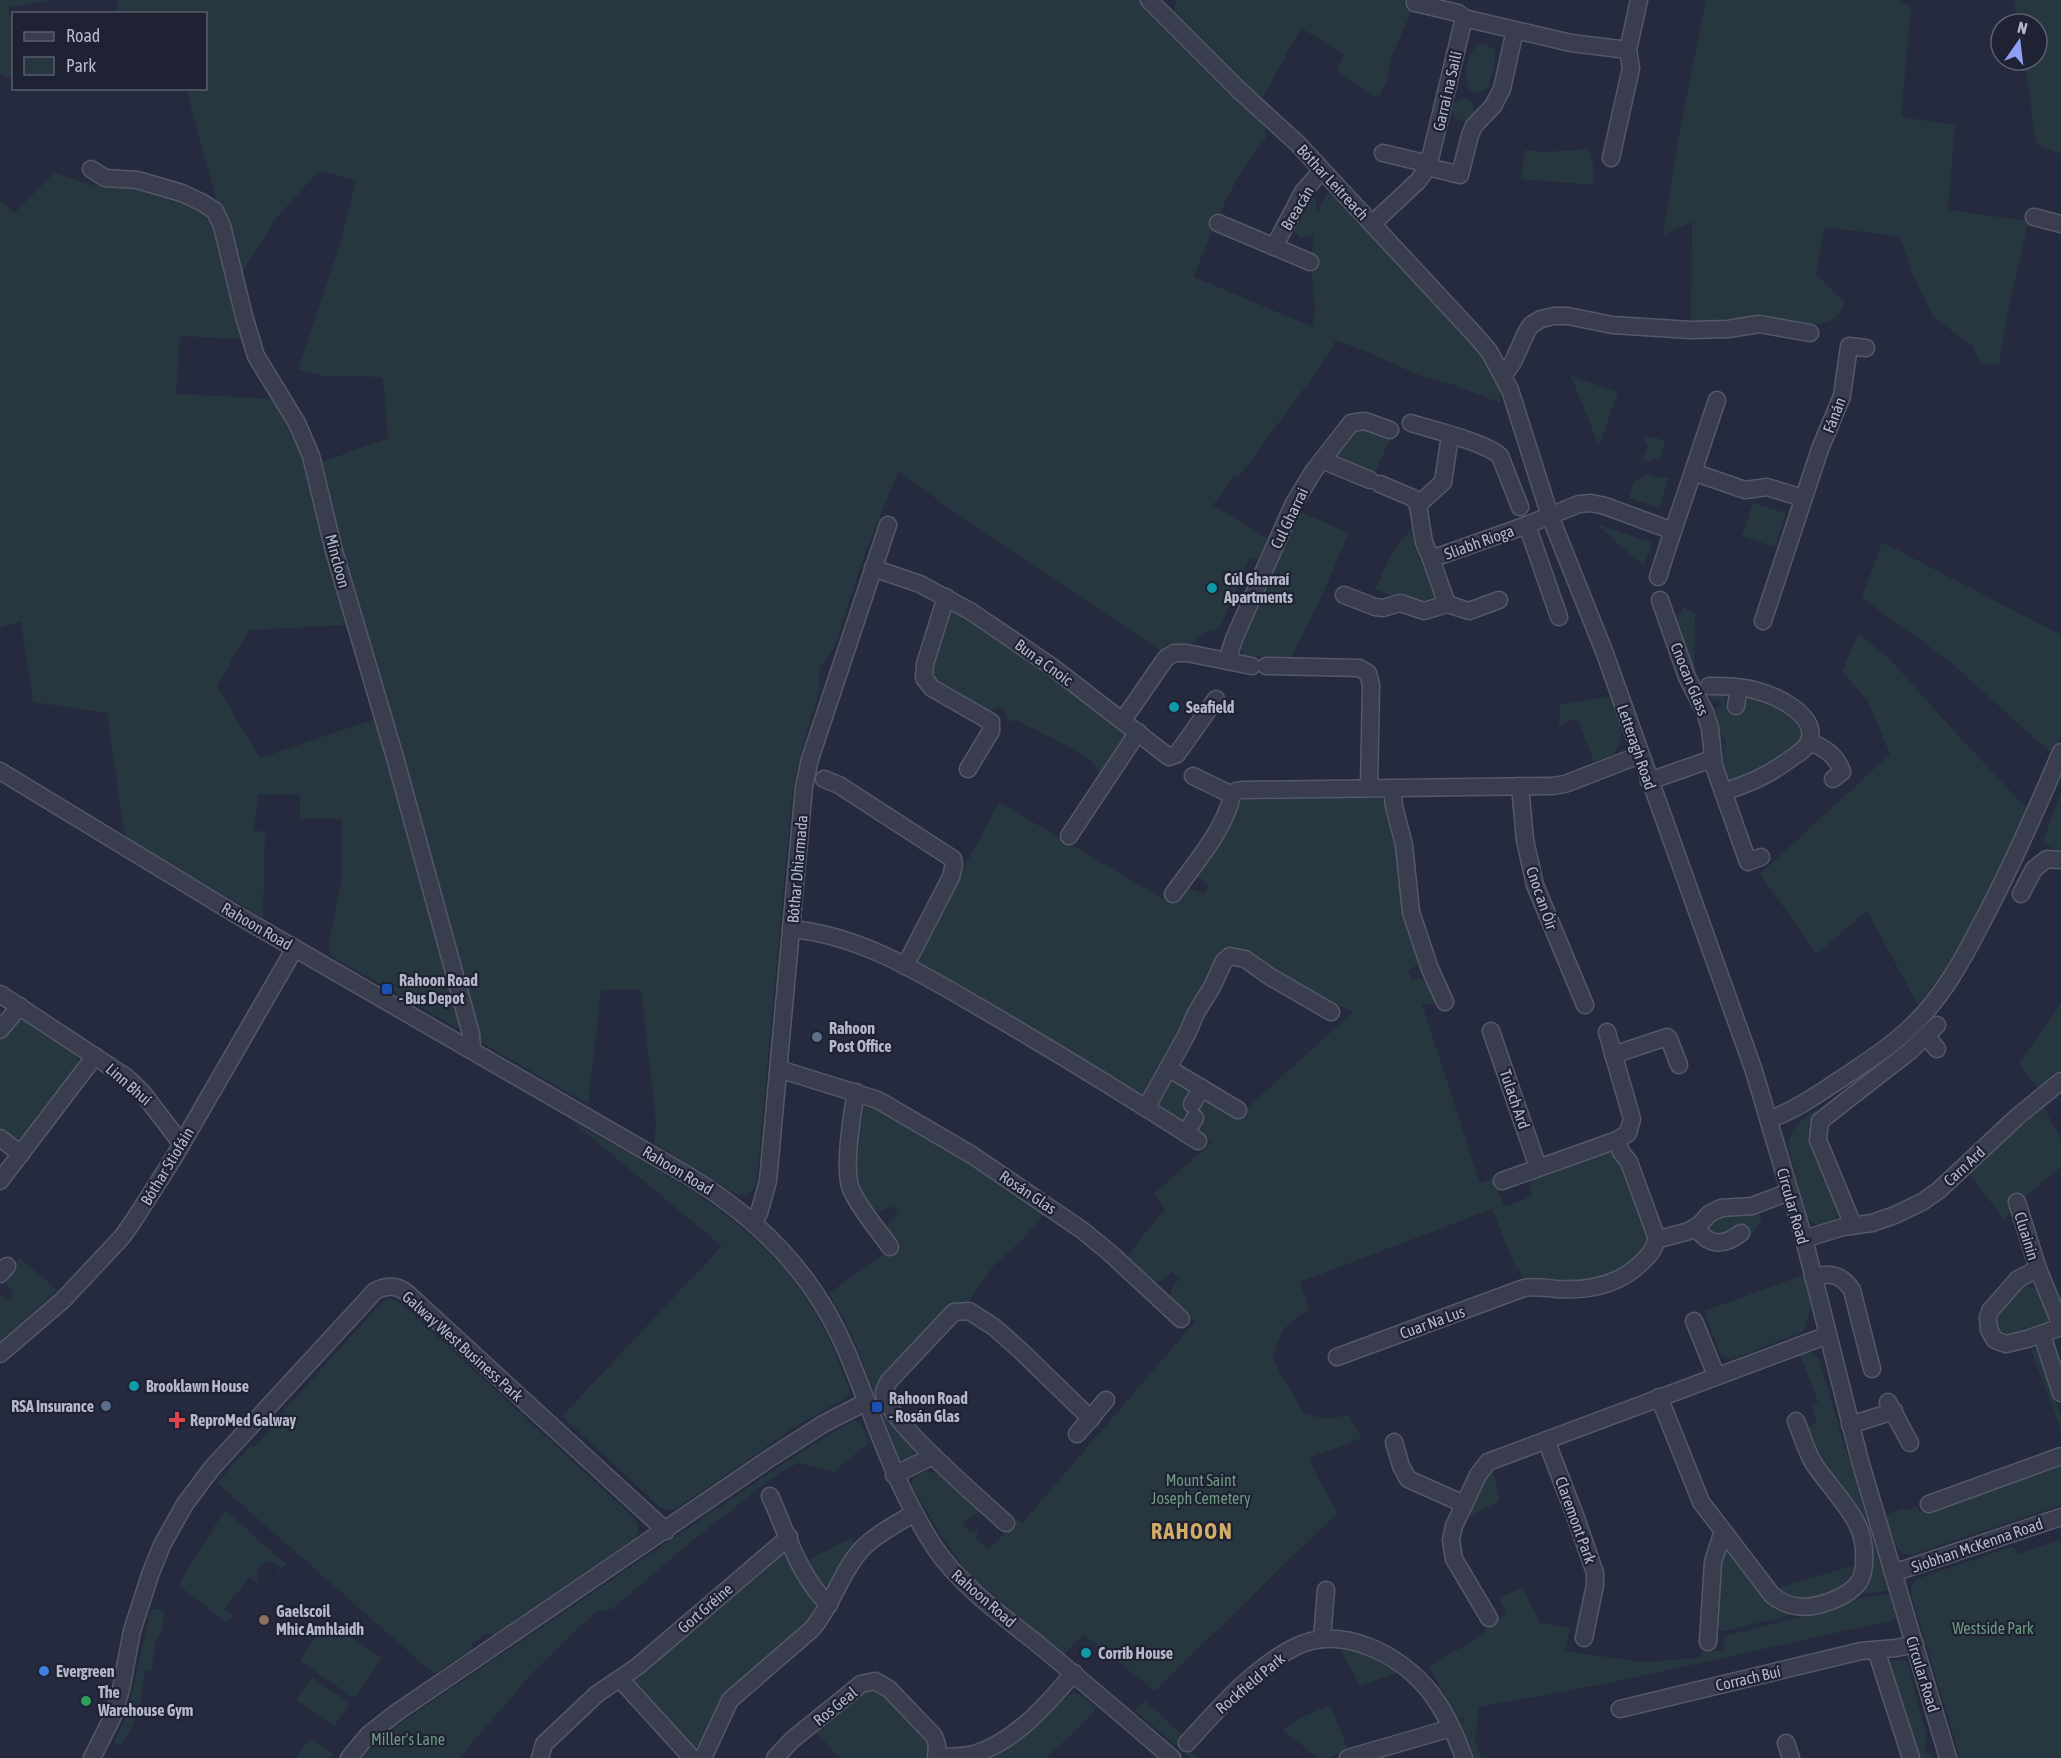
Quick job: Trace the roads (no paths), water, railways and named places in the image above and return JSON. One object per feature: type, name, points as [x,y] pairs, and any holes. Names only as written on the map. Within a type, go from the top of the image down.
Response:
[{"type":"street","name":"Bóthar Leitreach","points":[[1149,0],[1230,81],[1276,122],[1322,170],[1476,336],[1489,351],[1503,376]]},
{"type":"street","points":[[1611,158],[1631,68],[1628,50],[1639,0]]},
{"type":"street","points":[[1415,3],[1458,13],[1464,18],[1571,43],[1628,50]]},
{"type":"street","name":"Garraí na Sailí","points":[[1372,224],[1418,181],[1428,165],[1464,18]]},
{"type":"street","name":"Garraí na Sailí","points":[[1383,153],[1460,175],[1474,126],[1493,106],[1502,89],[1515,30]]},
{"type":"street","name":"Mincloon","points":[[91,169],[105,178],[137,180],[182,193],[215,211],[222,226],[256,356],[297,423],[311,456],[334,551],[398,770],[471,1034],[472,1050]]},
{"type":"street","name":"Breacán","points":[[1274,247],[1304,192],[1322,170]]},
{"type":"street","points":[[2034,217],[2061,224]]},
{"type":"street","name":"Breacán","points":[[1218,223],[1310,262]]},
{"type":"street","points":[[1503,376],[1513,362],[1531,325],[1541,319],[1554,316],[1568,316],[1612,325],[1691,330],[1728,329],[1759,324],[1810,333]]},
{"type":"street","name":"Fánán","points":[[1762,621],[1785,579],[1803,498],[1842,396],[1849,346],[1866,348]]},
{"type":"street","name":"Letteragh Road","points":[[1503,376],[1516,408],[1550,516],[1604,651],[1770,1119]]},
{"type":"street","points":[[1658,577],[1716,400]]},
{"type":"street","name":"Cul Gharrai","points":[[1227,661],[1234,639],[1287,517],[1323,460],[1354,422],[1365,421],[1390,430]]},
{"type":"street","name":"Sliabh Rioga","points":[[1411,423],[1488,448],[1500,456],[1520,507]]},
{"type":"street","points":[[1323,460],[1413,498],[1418,505],[1443,482],[1450,436]]},
{"type":"street","points":[[1693,472],[1745,490],[1767,487],[1803,498]]},
{"type":"street","points":[[1550,516],[1579,504],[1591,503],[1673,531]]},
{"type":"street","name":"Sliabh Rioga","points":[[1418,505],[1424,542],[1447,604]]},
{"type":"street","name":"Sliabh Rioga","points":[[1431,559],[1550,516]]},
{"type":"street","name":"Bóthar Dhiarmada","points":[[753,1221],[759,1213],[768,1181],[804,787],[808,768],[888,525]]},
{"type":"street","name":"Sliabh Rioga","points":[[1527,525],[1559,617]]},
{"type":"street","name":"Bun a Cnoic","points":[[873,568],[920,584],[946,597],[1036,656],[1123,720],[1165,755],[1171,757],[1177,754],[1216,699]]},
{"type":"street","points":[[1344,595],[1375,607],[1383,608],[1400,603],[1424,611],[1447,604],[1470,610],[1498,600]]},
{"type":"street","points":[[946,597],[925,664],[924,678],[932,688],[991,722],[991,731],[968,769]]},
{"type":"street","name":"Cnocan Glass","points":[[1660,600],[1687,677],[1705,711],[1710,728],[1712,759],[1748,862],[1761,857]]},
{"type":"street","points":[[1123,720],[1169,655],[1173,653],[1187,653],[1259,666],[1359,668],[1368,673],[1371,685],[1369,788]]},
{"type":"street","name":"Cnocan Glass","points":[[1709,686],[1755,690],[1770,696],[1805,717],[1810,729],[1809,741]]},
{"type":"street","name":"Cnocan Glass","points":[[1736,706],[1739,688]]},
{"type":"street","points":[[1069,836],[1138,732]]},
{"type":"street","points":[[1723,792],[1774,772],[1804,749],[1809,741],[1830,752],[1838,762],[1842,772],[1833,779]]},
{"type":"street","points":[[1770,1119],[1798,1106],[1884,1050],[1929,1008],[1961,963],[1991,908],[2061,752]]},
{"type":"street","points":[[1173,894],[1222,824],[1230,807],[1232,795],[1236,791],[1565,784],[1640,755]]},
{"type":"street","points":[[1649,781],[1712,759]]},
{"type":"street","name":"Rahoon Road","points":[[0,771],[237,915],[703,1184],[753,1221],[795,1265],[825,1308],[846,1348],[894,1475],[914,1513],[951,1570],[1171,1758]]},
{"type":"street","points":[[1193,776],[1232,795]]},
{"type":"street","points":[[824,779],[839,785],[953,859],[954,869],[951,878],[905,966]]},
{"type":"street","name":"Cnoc an Óir","points":[[1520,786],[1525,840],[1535,885],[1585,1005]]},
{"type":"street","points":[[1392,788],[1404,845],[1411,912],[1430,969],[1445,1002]]},
{"type":"street","points":[[2020,894],[2037,866],[2047,859],[2061,861]]},
{"type":"street","points":[[791,928],[843,938],[905,966],[1005,1022],[1192,1137],[1194,1111],[1202,1088]]},
{"type":"street","name":"Bóthar Stiofáin","points":[[0,1354],[63,1300],[122,1237],[147,1202],[295,948]]},
{"type":"street","points":[[1146,1107],[1224,961],[1230,956],[1245,959],[1269,976],[1331,1012]]},
{"type":"street","name":"Linn Bhuí","points":[[0,994],[95,1056],[142,1092],[181,1143]]},
{"type":"street","points":[[0,1030],[20,1006]]},
{"type":"street","name":"Tulach Ard","points":[[1491,1031],[1538,1167]]},
{"type":"street","points":[[1502,1181],[1617,1140],[1628,1132],[1632,1119],[1607,1032]]},
{"type":"street","points":[[1613,1055],[1667,1037],[1679,1065]]},
{"type":"street","points":[[1853,1226],[1818,1140],[1820,1121],[1910,1051],[1934,1037]]},
{"type":"street","name":"Linn Bhuí","points":[[0,1181],[95,1056]]},
{"type":"street","points":[[1168,1068],[1238,1110]]},
{"type":"street","name":"Rosán Glas","points":[[779,1069],[878,1100],[980,1160],[1082,1230],[1181,1319]]},
{"type":"street","name":"Carn Ard","points":[[1803,1239],[1872,1223],[1922,1202],[1938,1191],[2018,1117],[2061,1081]]},
{"type":"street","points":[[856,1092],[848,1157],[850,1186],[890,1247]]},
{"type":"street","name":"Circular Road","points":[[1770,1119],[1850,1425],[1948,1758]]},
{"type":"street","points":[[0,1138],[21,1154]]},
{"type":"street","points":[[1617,1140],[1621,1152],[1629,1162],[1656,1240],[1696,1227],[1709,1214],[1721,1208],[1752,1206],[1789,1192]]},
{"type":"street","name":"Cluainin","points":[[2017,1202],[2038,1269],[2061,1326]]},
{"type":"street","points":[[1696,1227],[1704,1239],[1713,1242],[1730,1240],[1741,1233]]},
{"type":"street","name":"Cuar Na Lus","points":[[1337,1357],[1527,1287],[1580,1290],[1613,1283],[1642,1262],[1652,1251],[1656,1240]]},
{"type":"street","name":"Cluainin","points":[[2038,1269],[2018,1279],[1990,1311],[1988,1323],[1990,1335],[1998,1342],[2006,1344],[2042,1335]]},
{"type":"street","points":[[1813,1277],[1829,1273],[1847,1282],[1852,1290],[1872,1369]]},
{"type":"street","name":"Galway West Business Park","points":[[92,1758],[114,1714],[132,1631],[150,1575],[167,1533],[212,1468],[375,1291],[383,1287],[401,1288],[407,1293],[666,1531]]},
{"type":"street","points":[[1006,1523],[908,1430],[886,1400],[885,1390],[889,1381],[954,1312],[965,1310],[974,1313],[994,1327],[1022,1351],[1091,1419]]},
{"type":"street","points":[[1694,1321],[1716,1375]]},
{"type":"street","points":[[2061,1326],[2042,1335],[2061,1393]]},
{"type":"street","points":[[1489,1618],[1452,1552],[1451,1534],[1478,1475],[1488,1462],[1827,1335]]},
{"type":"street","points":[[1659,1397],[1701,1502],[1767,1590],[1786,1604],[1806,1608],[1821,1605],[1848,1593],[1858,1582],[1864,1562],[1863,1540],[1860,1529],[1810,1457],[1796,1421]]},
{"type":"street","points":[[1077,1434],[1106,1400]]},
{"type":"street","points":[[349,1758],[368,1735],[396,1713],[823,1424],[866,1402]]},
{"type":"street","points":[[1850,1425],[1891,1406],[1910,1443]]},
{"type":"street","name":"Claremont Park","points":[[1546,1440],[1595,1573],[1595,1585],[1584,1638]]},
{"type":"street","points":[[1394,1442],[1408,1479],[1464,1504]]},
{"type":"street","points":[[894,1475],[933,1456]]},
{"type":"street","points":[[1929,1504],[2061,1456]]},
{"type":"street","points":[[770,1496],[805,1575],[813,1588],[829,1605]]},
{"type":"street","points":[[703,1758],[730,1700],[812,1629],[829,1605],[859,1551],[914,1513]]},
{"type":"street","name":"Siobhan McKenna Road","points":[[1893,1573],[2061,1517]]},
{"type":"street","points":[[1708,1642],[1713,1562],[1723,1531]]},
{"type":"street","name":"Gort Gréine","points":[[540,1758],[541,1750],[547,1742],[597,1694],[638,1666],[789,1537]]},
{"type":"street","points":[[1322,1639],[1326,1590]]},
{"type":"street","name":"Rockfield Park","points":[[1188,1743],[1221,1706],[1255,1674],[1292,1648],[1322,1639],[1347,1640],[1361,1644],[1396,1661],[1427,1688],[1452,1728],[1464,1758]]},
{"type":"street","name":"Corrach Buí","points":[[1620,1709],[1839,1656],[1915,1644]]},
{"type":"street","points":[[1876,1650],[1911,1758]]},
{"type":"street","name":"Ros Geal","points":[[775,1758],[792,1740],[861,1684],[874,1681],[889,1689],[934,1736],[937,1758],[972,1755],[997,1743],[1038,1712],[1074,1673]]},
{"type":"street","points":[[620,1679],[692,1758]]},
{"type":"street","points":[[1348,1758],[1452,1728]]},
{"type":"place","name":"Cúl Gharraí Apartments","points":[[1212,588]]},
{"type":"place","name":"Seafield","points":[[1174,707]]},
{"type":"place","name":"Rahoon Road - Bus Depot","points":[[387,989]]},
{"type":"place","name":"Rahoon Post Office","points":[[817,1037]]},
{"type":"place","name":"Brooklawn House","points":[[134,1386]]},
{"type":"place","name":"RSA Insurance","points":[[106,1406]]},
{"type":"place","name":"Rahoon Road - Rosán Glas","points":[[877,1407]]},
{"type":"place","name":"ReproMed Galway","points":[[177,1420]]},
{"type":"place","name":"Gaelscoil Mhic Amhlaidh","points":[[264,1620]]},
{"type":"place","name":"Corrib House","points":[[1086,1653]]},
{"type":"place","name":"Evergreen","points":[[44,1671]]},
{"type":"place","name":"The Warehouse Gym","points":[[86,1701]]},
{"type":"district","name":"RAHOON","points":[[1192,1531]]},
{"type":"park label","name":"Mount Saint Joseph Cemetery","points":[[1201,1489]]},
{"type":"park label","name":"Westside Park","points":[[1993,1628]]},
{"type":"park label","name":"Miller's Lane","points":[[408,1739]]}]
